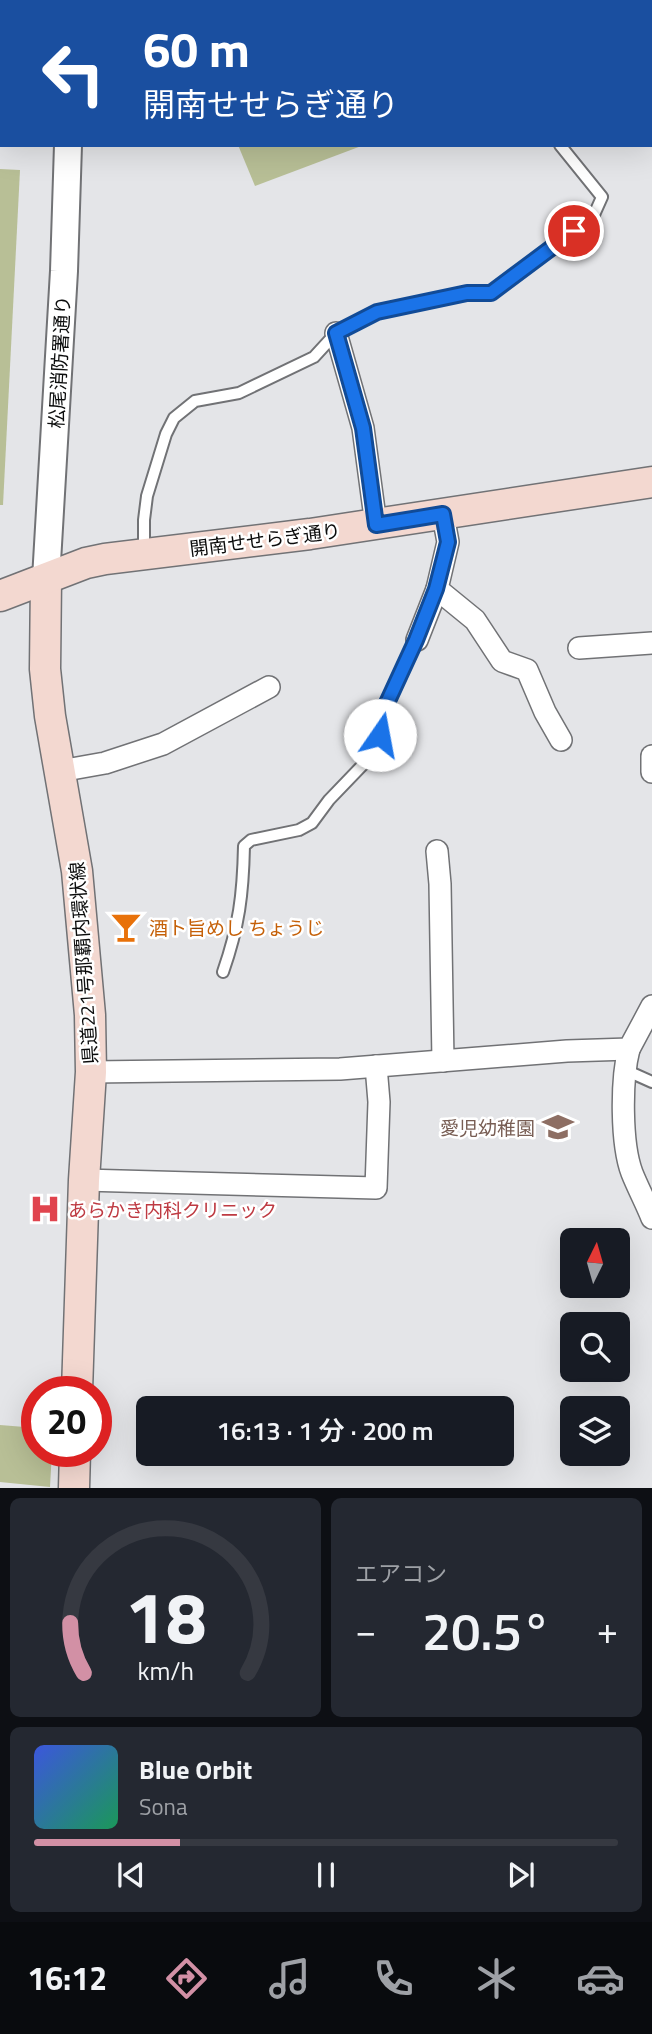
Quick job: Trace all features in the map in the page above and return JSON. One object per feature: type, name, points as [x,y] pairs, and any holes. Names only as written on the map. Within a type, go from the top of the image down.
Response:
[{"type":"main road","name":"開南せせらぎ通り","points":[[0,596],[86,563],[376,525],[652,482]]},
{"type":"main road","name":"県道221号那覇内環状線","points":[[46,579],[45,669],[50,716],[77,871],[87,972],[91,1072],[84,1180],[77,1376]]},
{"type":"main road","points":[[74,1488],[75,1467]]},
{"type":"street","name":"松尾消防署通り","points":[[46,579],[64,271],[68,147]]},
{"type":"street","points":[[336,333],[363,428],[376,525]]},
{"type":"street","points":[[416,640],[436,589],[448,542],[443,514]]},
{"type":"street","points":[[436,589],[474,620],[502,661],[527,670],[545,712],[561,740]]},
{"type":"street","points":[[579,648],[652,643]]},
{"type":"street","points":[[60,771],[105,763],[163,744],[270,687]]},
{"type":"street","points":[[652,756],[652,772]]},
{"type":"street","points":[[437,851],[443,1061]]},
{"type":"street","points":[[652,1006],[626,1059],[628,1157],[632,1173],[652,1218]]},
{"type":"street","points":[[91,1072],[376,1066],[605,1049],[626,1059]]},
{"type":"street","points":[[84,1180],[376,1188],[379,1102],[376,1066]]},
{"type":"lane","points":[[144,555],[147,496],[166,434],[174,418],[195,401],[239,393],[314,357],[336,333],[377,312],[467,293],[491,293],[593,217],[602,197],[562,147]]},
{"type":"lane","points":[[223,972],[237,932],[244,885],[244,846],[251,839],[299,830],[312,823],[328,800],[377,749],[387,703],[416,640]]},
{"type":"lane","points":[[626,1059],[652,1082]]},
{"type":"green space","points":[[239,147],[359,147],[255,186]]},
{"type":"green space","points":[[0,169],[20,170],[3,505],[0,505]]},
{"type":"green space","points":[[0,1425],[21,1427],[21,1467],[51,1467],[50,1487],[0,1482]]},
{"type":"place","name":"酒ト旨めし ちょうじ","points":[[126,927]]},
{"type":"place","name":"愛児幼稚園","points":[[558,1127]]},
{"type":"place","name":"あらかき内科クリニック","points":[[45,1209]]},
{"type":"route","points":[[380,735],[387,703],[436,589],[448,542],[443,514],[376,525],[363,428],[336,333],[377,312],[467,293],[491,293],[574,231]]}]
